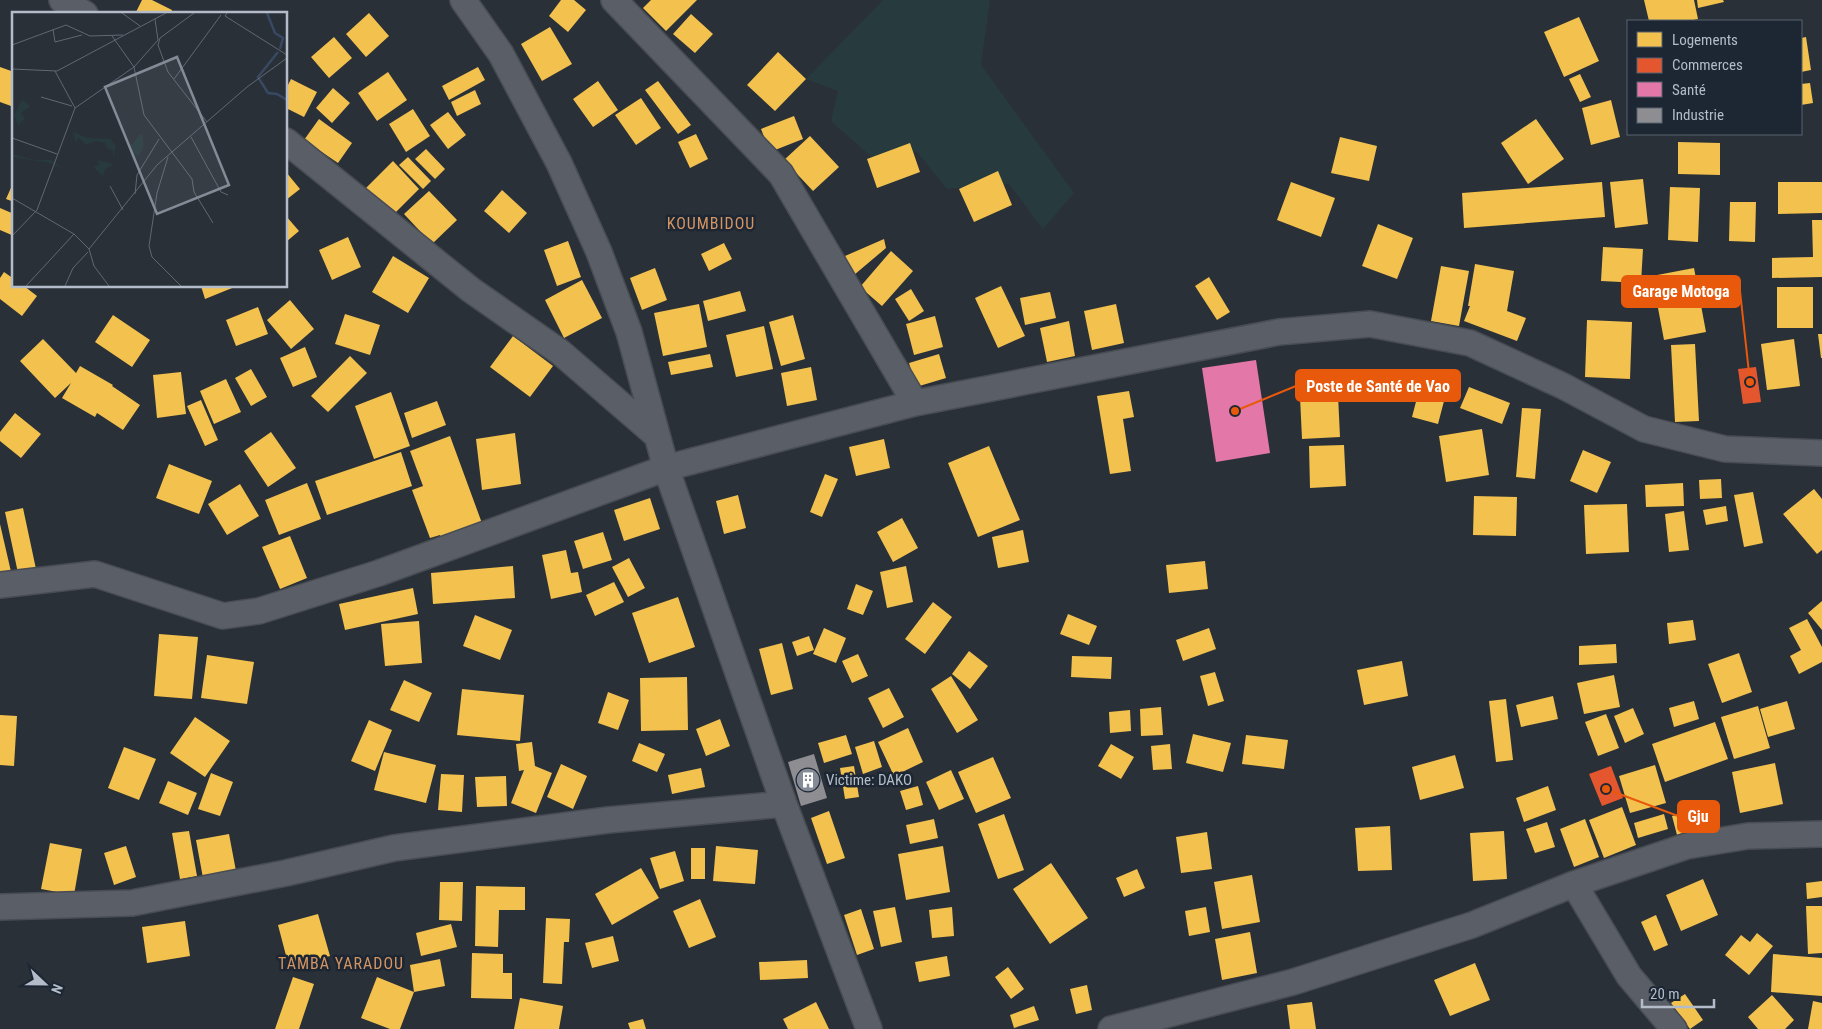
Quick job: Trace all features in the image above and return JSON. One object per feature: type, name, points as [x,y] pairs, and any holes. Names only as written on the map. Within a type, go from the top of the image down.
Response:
[{"type":"street","points":[[62,0],[82,12]]},
{"type":"street","points":[[463,0],[501,54],[559,163],[599,252],[629,332],[666,468],[784,804],[869,1029]]},
{"type":"street","points":[[614,0],[780,174],[915,403]]},
{"type":"street","points":[[288,143],[471,290],[560,352],[656,435]]},
{"type":"street","points":[[0,585],[95,574],[223,616],[259,611],[379,573],[666,468],[915,403],[1279,332],[1370,324],[1470,343],[1563,386],[1644,429],[1726,449],[1822,453]]},
{"type":"street","points":[[0,907],[132,903],[286,873],[394,848],[608,820],[784,804]]},
{"type":"street","points":[[1111,1029],[1293,982],[1472,925],[1574,884],[1687,846],[1748,836],[1822,834]]},
{"type":"street","points":[[1574,884],[1630,976],[1674,1029]]},
{"type":"green space","points":[[883,0],[990,0],[981,65],[1074,193],[1043,229],[1009,184],[947,189],[917,152],[876,161],[831,121],[838,91],[806,79]]},
{"type":"building: Logements","points":[[142,0],[152,0],[172,10],[172,12],[136,12]]},
{"type":"building: Logements","points":[[561,0],[574,0],[586,10],[568,32],[549,16]]},
{"type":"building: Logements","points":[[651,0],[697,0],[666,31],[643,8]]},
{"type":"building: Logements","points":[[1644,0],[1694,0],[1698,19],[1649,20]]},
{"type":"building: Logements","points":[[1697,0],[1723,0],[1724,2],[1698,8]]},
{"type":"building: Logements","points":[[369,13],[389,36],[366,57],[346,34]]},
{"type":"building: Logements","points":[[691,14],[713,34],[695,53],[673,34]]},
{"type":"building: Logements","points":[[1579,17],[1599,61],[1564,77],[1544,32]]},
{"type":"building: Logements","points":[[550,27],[572,64],[542,81],[521,44]]},
{"type":"building: Logements","points":[[334,37],[352,58],[329,78],[311,57]]},
{"type":"building: Logements","points":[[1806,37],[1811,70],[1802,72],[1802,38]]},
{"type":"building: Logements","points":[[778,52],[806,79],[775,111],[747,85]]},
{"type":"building: Logements","points":[[0,67],[12,71],[12,103],[11,106],[0,102]]},
{"type":"building: Logements","points":[[478,67],[485,80],[449,100],[442,86]]},
{"type":"building: Logements","points":[[388,72],[407,100],[377,121],[358,93]]},
{"type":"building: Logements","points":[[1580,74],[1591,97],[1580,102],[1569,79]]},
{"type":"building: Logements","points":[[291,79],[317,92],[304,117],[288,109],[288,85]]},
{"type":"building: Logements","points":[[598,81],[618,110],[593,127],[573,99]]},
{"type":"building: Logements","points":[[658,81],[691,125],[678,134],[645,90]]},
{"type":"building: Logements","points":[[1810,83],[1813,103],[1802,105],[1802,84]]},
{"type":"building: Logements","points":[[333,88],[350,103],[332,123],[316,108]]},
{"type":"building: Logements","points":[[475,90],[481,104],[457,116],[451,102]]},
{"type":"building: Logements","points":[[641,98],[661,128],[636,145],[615,115]]},
{"type":"building: Logements","points":[[1611,100],[1620,137],[1591,145],[1582,108]]},
{"type":"building: Logements","points":[[413,109],[430,136],[406,152],[389,124]]},
{"type":"building: Logements","points":[[448,112],[466,135],[448,149],[430,125]]},
{"type":"building: Logements","points":[[794,116],[803,139],[770,152],[761,129]]},
{"type":"building: Logements","points":[[319,119],[352,143],[338,163],[304,140]]},
{"type":"building: Logements","points":[[1536,119],[1564,159],[1528,184],[1501,143]]},
{"type":"building: Logements","points":[[696,134],[708,159],[690,168],[678,142]]},
{"type":"building: Logements","points":[[810,136],[839,167],[813,191],[784,160]]},
{"type":"building: Logements","points":[[1340,137],[1377,146],[1369,181],[1331,173]]},
{"type":"building: Logements","points":[[1678,142],[1720,143],[1720,175],[1678,174]]},
{"type":"building: Logements","points":[[910,143],[920,172],[877,188],[867,159]]},
{"type":"building: Logements","points":[[426,149],[445,169],[435,179],[415,159]]},
{"type":"building: Logements","points":[[408,157],[431,181],[423,189],[399,165]]},
{"type":"building: Logements","points":[[393,161],[419,189],[391,217],[364,190]]},
{"type":"building: Logements","points":[[998,171],[1012,205],[974,222],[959,189]]},
{"type":"building: Logements","points":[[288,174],[300,189],[288,198]]},
{"type":"building: Logements","points":[[1643,179],[1648,224],[1615,228],[1610,182]]},
{"type":"building: Logements","points":[[1291,182],[1335,198],[1321,237],[1277,220]]},
{"type":"building: Logements","points":[[1602,182],[1605,217],[1464,228],[1462,193]]},
{"type":"building: Logements","points":[[1778,182],[1822,182],[1822,213],[1778,214]]},
{"type":"building: Logements","points":[[12,186],[12,201],[6,199]]},
{"type":"building: Logements","points":[[1670,187],[1700,188],[1698,242],[1668,240]]},
{"type":"building: Logements","points":[[502,190],[527,213],[509,233],[484,211]]},
{"type":"building: Logements","points":[[429,191],[457,220],[432,244],[404,214]]},
{"type":"building: Logements","points":[[1730,202],[1756,202],[1755,242],[1729,241]]},
{"type":"building: Logements","points":[[0,208],[12,213],[12,235],[0,230]]},
{"type":"building: Logements","points":[[288,218],[299,231],[288,240]]},
{"type":"building: Logements","points":[[1812,220],[1822,220],[1822,277],[1772,278],[1772,258],[1813,257]]},
{"type":"building: Logements","points":[[1378,224],[1413,238],[1397,279],[1362,266]]},
{"type":"building: Logements","points":[[348,237],[361,267],[332,280],[319,250]]},
{"type":"building: Logements","points":[[884,239],[886,248],[854,275],[845,256]]},
{"type":"building: Logements","points":[[568,241],[581,277],[557,286],[544,250]]},
{"type":"building: Logements","points":[[724,243],[732,259],[709,271],[701,254]]},
{"type":"building: Logements","points":[[1603,247],[1643,249],[1641,283],[1601,281]]},
{"type":"building: Logements","points":[[891,251],[913,271],[882,306],[860,287]]},
{"type":"building: Logements","points":[[393,256],[429,278],[408,313],[372,292]]},
{"type":"building: Logements","points":[[1475,264],[1514,271],[1507,311],[1526,318],[1517,341],[1464,321],[1470,306],[1468,306]]},
{"type":"building: Logements","points":[[1441,266],[1469,271],[1459,326],[1431,321]]},
{"type":"building: Logements","points":[[655,268],[667,300],[642,310],[630,278]]},
{"type":"building: Logements","points":[[1694,268],[1706,332],[1664,340],[1652,276]]},
{"type":"building: Logements","points":[[4,272],[12,278],[12,288],[27,288],[37,296],[22,316],[0,299],[0,278]]},
{"type":"building: Logements","points":[[1209,277],[1230,312],[1217,320],[1195,286]]},
{"type":"building: Logements","points":[[582,280],[602,318],[564,338],[545,300]]},
{"type":"building: Logements","points":[[1001,286],[1025,336],[998,348],[975,298]]},
{"type":"building: Logements","points":[[1777,287],[1813,287],[1813,328],[1777,328]]},
{"type":"building: Logements","points":[[202,288],[232,288],[205,299]]},
{"type":"building: Logements","points":[[911,289],[924,311],[909,321],[895,299]]},
{"type":"building: Logements","points":[[740,291],[746,311],[708,321],[703,301]]},
{"type":"building: Logements","points":[[1050,292],[1056,318],[1025,325],[1020,298]]},
{"type":"building: Logements","points":[[290,300],[314,329],[291,349],[267,320]]},
{"type":"building: Logements","points":[[699,304],[707,347],[663,356],[654,313]]},
{"type":"building: Logements","points":[[1116,304],[1124,343],[1092,350],[1084,311]]},
{"type":"building: Logements","points":[[258,307],[268,334],[236,346],[226,320]]},
{"type":"building: Logements","points":[[345,314],[380,325],[370,355],[335,344]]},
{"type":"building: Logements","points":[[113,315],[150,340],[132,367],[95,342]]},
{"type":"building: Logements","points":[[793,315],[805,359],[781,366],[769,322]]},
{"type":"building: Logements","points":[[935,316],[943,347],[914,355],[906,324]]},
{"type":"building: Logements","points":[[1587,320],[1632,322],[1630,379],[1585,377]]},
{"type":"building: Logements","points":[[1069,321],[1075,356],[1047,362],[1040,328]]},
{"type":"building: Logements","points":[[764,326],[773,369],[736,377],[726,335]]},
{"type":"building: Logements","points":[[1818,334],[1822,334],[1822,358],[1821,358]]},
{"type":"building: Logements","points":[[513,336],[553,366],[530,397],[490,367]]},
{"type":"building: Logements","points":[[43,339],[76,373],[80,366],[113,385],[140,405],[123,430],[97,413],[95,417],[62,398],[71,383],[55,398],[20,361]]},
{"type":"building: Logements","points":[[1794,339],[1800,386],[1767,390],[1761,344]]},
{"type":"building: Logements","points":[[1695,344],[1699,421],[1675,422],[1671,345]]},
{"type":"building: Logements","points":[[305,347],[317,377],[293,387],[280,358]]},
{"type":"building: Logements","points":[[710,354],[713,367],[671,375],[668,362]]},
{"type":"building: Logements","points":[[939,354],[946,378],[916,387],[909,363]]},
{"type":"building: Logements","points":[[350,356],[367,373],[328,412],[311,396]]},
{"type":"building: Logements","points":[[811,367],[817,400],[787,406],[781,373]]},
{"type":"building: Logements","points":[[251,369],[267,397],[251,406],[235,378]]},
{"type":"building: Logements","points":[[181,372],[186,414],[157,418],[153,375]]},
{"type":"building: Logements","points":[[1337,374],[1340,437],[1302,439],[1299,376]]},
{"type":"building: Logements","points":[[1423,375],[1449,382],[1438,424],[1412,417]]},
{"type":"building: Logements","points":[[226,379],[241,412],[214,424],[200,391]]},
{"type":"building: Logements","points":[[1469,387],[1510,403],[1502,424],[1460,408]]},
{"type":"building: Logements","points":[[1129,391],[1134,417],[1123,419],[1131,471],[1110,474],[1097,396]]},
{"type":"building: Logements","points":[[391,392],[410,446],[374,459],[355,406]]},
{"type":"building: Logements","points":[[201,400],[218,440],[205,446],[187,406]]},
{"type":"building: Logements","points":[[437,401],[446,425],[412,438],[404,413]]},
{"type":"building: Logements","points":[[1522,408],[1541,409],[1535,479],[1516,477]]},
{"type":"building: Logements","points":[[15,413],[41,434],[21,458],[0,441],[0,432]]},
{"type":"building: Logements","points":[[1482,429],[1489,475],[1446,482],[1439,436]]},
{"type":"building: Logements","points":[[271,432],[296,468],[268,487],[244,451]]},
{"type":"building: Logements","points":[[515,433],[521,484],[482,490],[476,439]]},
{"type":"building: Logements","points":[[450,436],[483,526],[442,541],[440,535],[430,538],[412,490],[423,486],[410,451]]},
{"type":"building: Logements","points":[[884,439],[890,468],[856,476],[849,447]]},
{"type":"building: Logements","points":[[1344,445],[1346,486],[1310,488],[1309,446]]},
{"type":"building: Logements","points":[[989,446],[1020,520],[978,537],[948,463]]},
{"type":"building: Logements","points":[[1583,450],[1611,462],[1597,493],[1570,481]]},
{"type":"building: Logements","points":[[401,452],[412,486],[327,515],[315,481]]},
{"type":"building: Logements","points":[[169,464],[212,481],[199,514],[156,498]]},
{"type":"building: Logements","points":[[825,474],[838,479],[822,517],[810,512]]},
{"type":"building: Logements","points":[[1721,479],[1722,498],[1700,499],[1699,480]]},
{"type":"building: Logements","points":[[307,483],[321,519],[279,535],[265,500]]},
{"type":"building: Logements","points":[[1683,483],[1684,506],[1646,507],[1645,485]]},
{"type":"building: Logements","points":[[240,484],[259,516],[227,535],[208,504]]},
{"type":"building: Logements","points":[[1814,489],[1822,499],[1822,550],[1817,554],[1783,514]]},
{"type":"building: Logements","points":[[1753,492],[1763,543],[1744,547],[1734,495]]},
{"type":"building: Logements","points":[[738,495],[746,528],[724,534],[716,501]]},
{"type":"building: Logements","points":[[1474,496],[1517,497],[1516,536],[1473,535]]},
{"type":"building: Logements","points":[[650,498],[660,529],[624,541],[614,510]]},
{"type":"building: Logements","points":[[1627,504],[1629,552],[1586,554],[1584,505]]},
{"type":"building: Logements","points":[[1726,506],[1728,521],[1706,525],[1703,510]]},
{"type":"building: Logements","points":[[23,508],[36,569],[18,573],[5,512]]},
{"type":"building: Logements","points":[[1684,511],[1689,550],[1669,552],[1665,514]]},
{"type":"building: Logements","points":[[902,518],[918,548],[893,562],[877,532]]},
{"type":"building: Logements","points":[[0,524],[12,576],[0,578]]},
{"type":"building: Logements","points":[[1023,530],[1029,562],[998,568],[992,537]]},
{"type":"building: Logements","points":[[603,532],[612,560],[583,569],[574,541]]},
{"type":"building: Logements","points":[[290,536],[307,578],[280,589],[262,547]]},
{"type":"building: Logements","points":[[566,550],[571,573],[578,572],[582,592],[551,599],[542,555]]},
{"type":"building: Logements","points":[[629,558],[645,588],[628,597],[612,567]]},
{"type":"building: Logements","points":[[1205,561],[1208,589],[1169,593],[1166,565]]},
{"type":"building: Logements","points":[[513,566],[515,598],[433,604],[431,573]]},
{"type":"building: Logements","points":[[906,566],[913,602],[887,608],[880,572]]},
{"type":"building: Logements","points":[[614,582],[624,602],[595,616],[586,595]]},
{"type":"building: Logements","points":[[856,584],[873,591],[863,615],[847,609]]},
{"type":"building: Logements","points":[[413,588],[418,614],[345,630],[339,604]]},
{"type":"building: Logements","points":[[678,597],[695,647],[649,663],[632,613]]},
{"type":"building: Logements","points":[[1822,601],[1822,630],[1808,613]]},
{"type":"building: Logements","points":[[933,602],[952,617],[925,654],[905,639]]},
{"type":"building: Logements","points":[[1068,614],[1097,626],[1089,645],[1060,634]]},
{"type":"building: Logements","points":[[475,615],[512,630],[500,660],[463,646]]},
{"type":"building: Logements","points":[[1807,619],[1822,647],[1822,662],[1799,674],[1790,656],[1801,650],[1789,628]]},
{"type":"building: Logements","points":[[1693,620],[1696,640],[1669,644],[1667,623]]},
{"type":"building: Logements","points":[[419,621],[422,663],[385,666],[381,624]]},
{"type":"building: Logements","points":[[824,628],[846,638],[836,663],[813,654]]},
{"type":"building: Logements","points":[[1209,628],[1216,649],[1183,661],[1176,640]]},
{"type":"building: Logements","points":[[159,634],[198,637],[192,699],[154,696]]},
{"type":"building: Logements","points":[[809,636],[814,650],[797,656],[792,642]]},
{"type":"building: Logements","points":[[782,643],[793,689],[771,695],[759,649]]},
{"type":"building: Logements","points":[[1616,644],[1617,663],[1579,665],[1579,646]]},
{"type":"building: Logements","points":[[969,651],[988,666],[970,689],[952,674]]},
{"type":"building: Logements","points":[[1739,653],[1752,692],[1722,703],[1708,664]]},
{"type":"building: Logements","points":[[858,654],[868,676],[852,683],[842,661]]},
{"type":"building: Logements","points":[[207,655],[254,662],[247,704],[201,698]]},
{"type":"building: Logements","points":[[1072,656],[1112,657],[1111,679],[1071,677]]},
{"type":"building: Logements","points":[[1402,661],[1408,696],[1364,705],[1357,670]]},
{"type":"building: Logements","points":[[1215,672],[1224,701],[1208,706],[1200,676]]},
{"type":"building: Logements","points":[[1614,675],[1620,707],[1584,714],[1577,683]]},
{"type":"building: Logements","points":[[951,676],[978,720],[957,733],[931,689]]},
{"type":"building: Logements","points":[[687,677],[688,730],[641,731],[640,678]]},
{"type":"building: Logements","points":[[404,680],[432,693],[419,722],[390,710]]},
{"type":"building: Logements","points":[[889,688],[904,717],[883,728],[868,698]]},
{"type":"building: Logements","points":[[462,689],[524,695],[520,741],[457,735]]},
{"type":"building: Logements","points":[[608,692],[629,700],[618,730],[598,723]]},
{"type":"building: Logements","points":[[1553,696],[1558,719],[1521,727],[1516,705]]},
{"type":"building: Logements","points":[[1506,699],[1513,760],[1496,762],[1489,701]]},
{"type":"building: Logements","points":[[1694,701],[1699,719],[1674,727],[1669,708]]},
{"type":"building: Logements","points":[[1787,701],[1795,729],[1768,737],[1760,709]]},
{"type":"building: Logements","points":[[1758,706],[1770,748],[1734,759],[1721,717]]},
{"type":"building: Logements","points":[[1161,707],[1163,735],[1141,736],[1140,709]]},
{"type":"building: Logements","points":[[1633,708],[1644,734],[1625,743],[1614,716]]},
{"type":"building: Logements","points":[[1130,710],[1131,731],[1110,733],[1109,712]]},
{"type":"building: Logements","points":[[1606,714],[1619,748],[1598,756],[1585,722]]},
{"type":"building: Logements","points":[[0,715],[17,716],[14,766],[0,765]]},
{"type":"building: Logements","points":[[195,717],[230,741],[205,777],[170,753]]},
{"type":"building: Logements","points":[[720,719],[730,746],[706,756],[696,729]]},
{"type":"building: Logements","points":[[369,720],[392,730],[375,771],[351,761]]},
{"type":"building: Logements","points":[[1715,722],[1728,759],[1665,782],[1652,744]]},
{"type":"building: Logements","points":[[908,728],[923,762],[894,776],[878,742]]},
{"type":"building: Logements","points":[[1193,734],[1231,743],[1223,772],[1186,763]]},
{"type":"building: Logements","points":[[846,735],[852,754],[824,763],[818,743]]},
{"type":"building: Logements","points":[[1246,735],[1288,740],[1284,769],[1242,764]]},
{"type":"building: Logements","points":[[874,741],[882,767],[863,774],[855,747]]},
{"type":"building: Logements","points":[[532,742],[535,766],[552,773],[536,813],[511,803],[524,770],[519,771],[516,744]]},
{"type":"building: Logements","points":[[639,743],[665,754],[657,772],[632,761]]},
{"type":"building: Logements","points":[[1111,744],[1134,757],[1121,779],[1098,766]]},
{"type":"building: Logements","points":[[1170,744],[1172,769],[1153,770],[1151,746]]},
{"type":"building: Logements","points":[[124,747],[156,759],[139,800],[108,788]]},
{"type":"building: Logements","points":[[384,752],[436,765],[426,803],[374,790]]},
{"type":"building: Logements","points":[[1455,755],[1464,788],[1420,800],[1412,767]]},
{"type":"building: Logements","points":[[993,757],[1011,798],[976,813],[958,772]]},
{"type":"building: Logements","points":[[1775,763],[1783,804],[1740,813],[1732,772]]},
{"type":"building: Logements","points":[[561,764],[587,776],[573,809],[547,797]]},
{"type":"building: Logements","points":[[1655,765],[1666,803],[1630,813],[1619,776]]},
{"type":"building: Logements","points":[[854,766],[859,797],[845,799],[840,768]]},
{"type":"building: Logements","points":[[701,768],[705,787],[672,794],[668,775]]},
{"type":"building: Logements","points":[[951,770],[964,799],[939,810],[926,782]]},
{"type":"building: Logements","points":[[211,773],[233,782],[220,816],[198,809]]},
{"type":"building: Logements","points":[[441,774],[464,775],[462,812],[438,810]]},
{"type":"building: Logements","points":[[506,776],[507,806],[477,807],[475,777]]},
{"type":"building: Logements","points":[[168,781],[197,793],[188,815],[159,803]]},
{"type":"building: Logements","points":[[918,786],[923,805],[906,810],[900,791]]},
{"type":"building: Logements","points":[[1548,786],[1556,810],[1524,822],[1516,798]]},
{"type":"building: Logements","points":[[1622,807],[1636,845],[1604,858],[1589,820]]},
{"type":"building: Logements","points":[[1699,808],[1705,827],[1677,835],[1672,816]]},
{"type":"building: Logements","points":[[829,811],[845,858],[827,864],[811,818]]},
{"type":"building: Logements","points":[[1004,814],[1024,870],[998,879],[978,824]]},
{"type":"building: Logements","points":[[1664,814],[1668,829],[1638,838],[1634,823]]},
{"type":"building: Logements","points":[[934,819],[938,838],[910,844],[906,825]]},
{"type":"building: Logements","points":[[1585,819],[1599,857],[1574,867],[1560,829]]},
{"type":"building: Logements","points":[[1547,822],[1555,847],[1535,853],[1526,829]]},
{"type":"building: Logements","points":[[1390,826],[1392,870],[1358,871],[1355,828]]},
{"type":"building: Logements","points":[[189,831],[197,876],[180,879],[172,833]]},
{"type":"building: Logements","points":[[1504,831],[1507,879],[1473,881],[1470,833]]},
{"type":"building: Logements","points":[[1207,832],[1212,869],[1181,873],[1176,837]]},
{"type":"building: Logements","points":[[229,834],[236,871],[203,878],[196,840]]},
{"type":"building: Logements","points":[[50,843],[82,849],[74,895],[41,889]]},
{"type":"building: Logements","points":[[126,846],[136,877],[114,885],[104,853]]},
{"type":"building: Logements","points":[[716,846],[758,850],[755,884],[713,881]]},
{"type":"building: Logements","points":[[943,846],[950,892],[906,900],[898,854]]},
{"type":"building: Logements","points":[[691,848],[705,848],[705,879],[691,879]]},
{"type":"building: Logements","points":[[675,851],[684,881],[660,889],[650,858]]},
{"type":"building: Logements","points":[[1051,863],[1088,918],[1050,944],[1013,889]]},
{"type":"building: Logements","points":[[641,868],[659,898],[612,925],[595,894]]},
{"type":"building: Logements","points":[[1137,869],[1145,888],[1124,897],[1116,878]]},
{"type":"building: Logements","points":[[1252,875],[1260,922],[1222,929],[1214,882]]},
{"type":"building: Logements","points":[[1703,879],[1718,915],[1681,931],[1666,895]]},
{"type":"building: Logements","points":[[1822,881],[1822,897],[1807,899],[1806,883]]},
{"type":"building: Logements","points":[[440,882],[463,882],[462,921],[439,920]]},
{"type":"building: Logements","points":[[476,886],[525,887],[525,910],[499,910],[498,947],[475,946]]},
{"type":"building: Logements","points":[[700,899],[716,937],[689,948],[673,911]]},
{"type":"building: Logements","points":[[1806,906],[1822,906],[1822,953],[1808,954]]},
{"type":"building: Logements","points":[[895,907],[902,942],[881,947],[873,911]]},
{"type":"building: Logements","points":[[952,907],[954,936],[932,938],[929,910]]},
{"type":"building: Logements","points":[[1206,907],[1210,932],[1189,936],[1185,911]]},
{"type":"building: Logements","points":[[861,909],[874,949],[857,955],[844,915]]},
{"type":"building: Logements","points":[[318,914],[330,956],[289,967],[278,925]]},
{"type":"building: Logements","points":[[1656,915],[1668,945],[1654,951],[1641,922]]},
{"type":"building: Logements","points":[[546,918],[570,919],[569,942],[564,942],[562,984],[543,983]]},
{"type":"building: Logements","points":[[185,921],[190,956],[147,963],[142,927]]},
{"type":"building: Logements","points":[[451,924],[457,947],[421,956],[416,933]]},
{"type":"building: Logements","points":[[1250,932],[1257,973],[1222,980],[1215,939]]},
{"type":"building: Logements","points":[[1757,933],[1773,946],[1749,975],[1725,955],[1741,935],[1750,942]]},
{"type":"building: Logements","points":[[613,936],[619,961],[592,968],[585,943]]},
{"type":"building: Logements","points":[[472,953],[503,954],[503,973],[512,973],[512,999],[471,998]]},
{"type":"building: Logements","points":[[1773,954],[1822,958],[1822,996],[1771,992]]},
{"type":"building: Logements","points":[[947,956],[950,976],[919,982],[915,962]]},
{"type":"building: Logements","points":[[440,959],[445,986],[414,992],[410,965]]},
{"type":"building: Logements","points":[[807,960],[808,978],[760,980],[759,962]]},
{"type":"building: Logements","points":[[1475,963],[1490,1000],[1450,1016],[1434,980]]},
{"type":"building: Logements","points":[[1008,967],[1024,989],[1011,999],[995,977]]},
{"type":"building: Logements","points":[[293,977],[314,984],[299,1029],[275,1029]]},
{"type":"building: Logements","points":[[377,977],[414,992],[400,1029],[390,1029],[361,1018]]},
{"type":"building: Logements","points":[[1087,985],[1092,1010],[1076,1014],[1070,989]]},
{"type":"building: Logements","points":[[1685,994],[1703,1020],[1690,1029],[1671,1003]]},
{"type":"building: Logements","points":[[1772,995],[1794,1020],[1785,1029],[1758,1029],[1748,1017]]},
{"type":"building: Logements","points":[[520,998],[563,1006],[559,1029],[514,1029]]},
{"type":"building: Logements","points":[[1813,1001],[1822,1003],[1822,1029],[1808,1029]]},
{"type":"building: Logements","points":[[816,1002],[829,1029],[788,1029],[783,1019]]},
{"type":"building: Logements","points":[[1312,1002],[1316,1029],[1290,1029],[1287,1005]]},
{"type":"building: Logements","points":[[1034,1006],[1039,1020],[1014,1028],[1010,1015]]},
{"type":"building: Logements","points":[[643,1019],[646,1029],[630,1029],[628,1023]]},
{"type":"building: Commerces","points":[[1756,367],[1761,402],[1743,404],[1738,369]]},
{"type":"building: Commerces","points":[[1611,766],[1623,798],[1602,806],[1589,774]]},
{"type":"building: Santé","points":[[1256,360],[1270,453],[1216,462],[1202,368]]},
{"type":"building: Industrie","name":"Victime: DAKO","points":[[814,754],[827,798],[801,806],[788,762]]},
{"type":"place","name":"Garage Motoga","points":[[1750,382]]},
{"type":"place","name":"Poste de Santé de Vao","points":[[1235,411]]},
{"type":"place","name":"Victime: DAKO","points":[[808,780]]},
{"type":"place","name":"Gju","points":[[1606,789]]},
{"type":"district","name":"KOUMBIDOU","points":[[711,223]]},
{"type":"district","name":"TAMBA YARADOU","points":[[341,963]]}]
